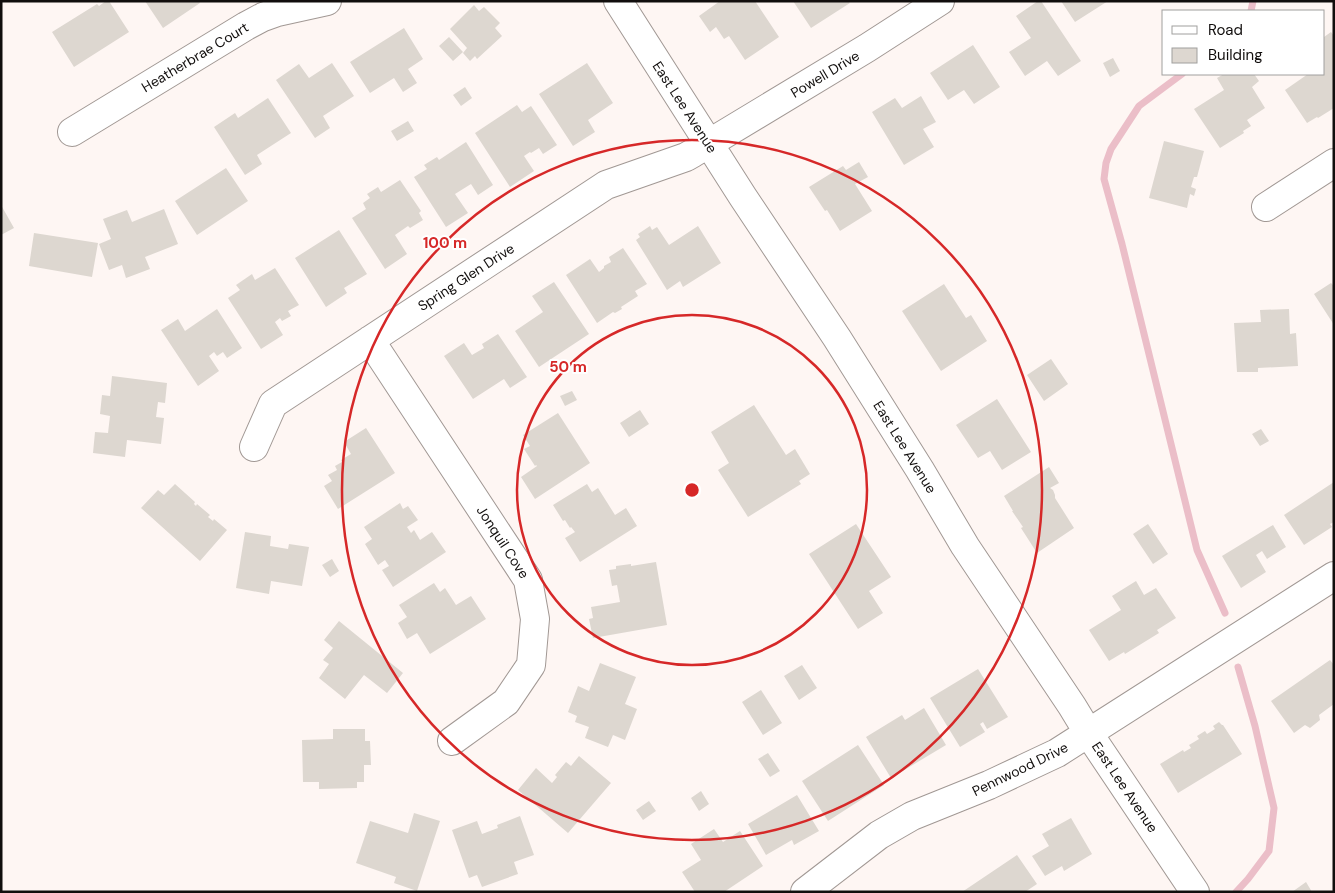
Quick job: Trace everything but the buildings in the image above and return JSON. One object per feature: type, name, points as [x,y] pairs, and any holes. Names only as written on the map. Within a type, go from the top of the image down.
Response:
[{"type":"street","name":"Heatherbrae Court","points":[[72,132],[262,17],[327,1]]},
{"type":"street","name":"East Lee Avenue","points":[[618,1],[770,239],[837,338],[920,470],[965,546],[1072,706],[1088,734],[1195,892]]},
{"type":"street","name":"Powell Drive","points":[[709,144],[940,1]]},
{"type":"street","name":"Spring Glen Drive","points":[[254,446],[273,404],[606,185],[686,157],[709,144]]},
{"type":"street","points":[[1266,207],[1334,163]]},
{"type":"street","name":"Jonquil Cove","points":[[370,340],[528,580],[535,619],[531,665],[506,702],[452,741]]},
{"type":"street","name":"Pennwood Drive","points":[[804,892],[879,835],[912,816],[998,781],[1057,753],[1334,576]]},
{"type":"waterway","points":[[1251,10],[1253,1]]},
{"type":"waterway","points":[[1181,75],[1139,106],[1111,149],[1106,163],[1104,179],[1122,244],[1197,550],[1225,613]]},
{"type":"waterway","points":[[1236,892],[1269,851],[1274,808],[1255,726],[1238,667]]}]
